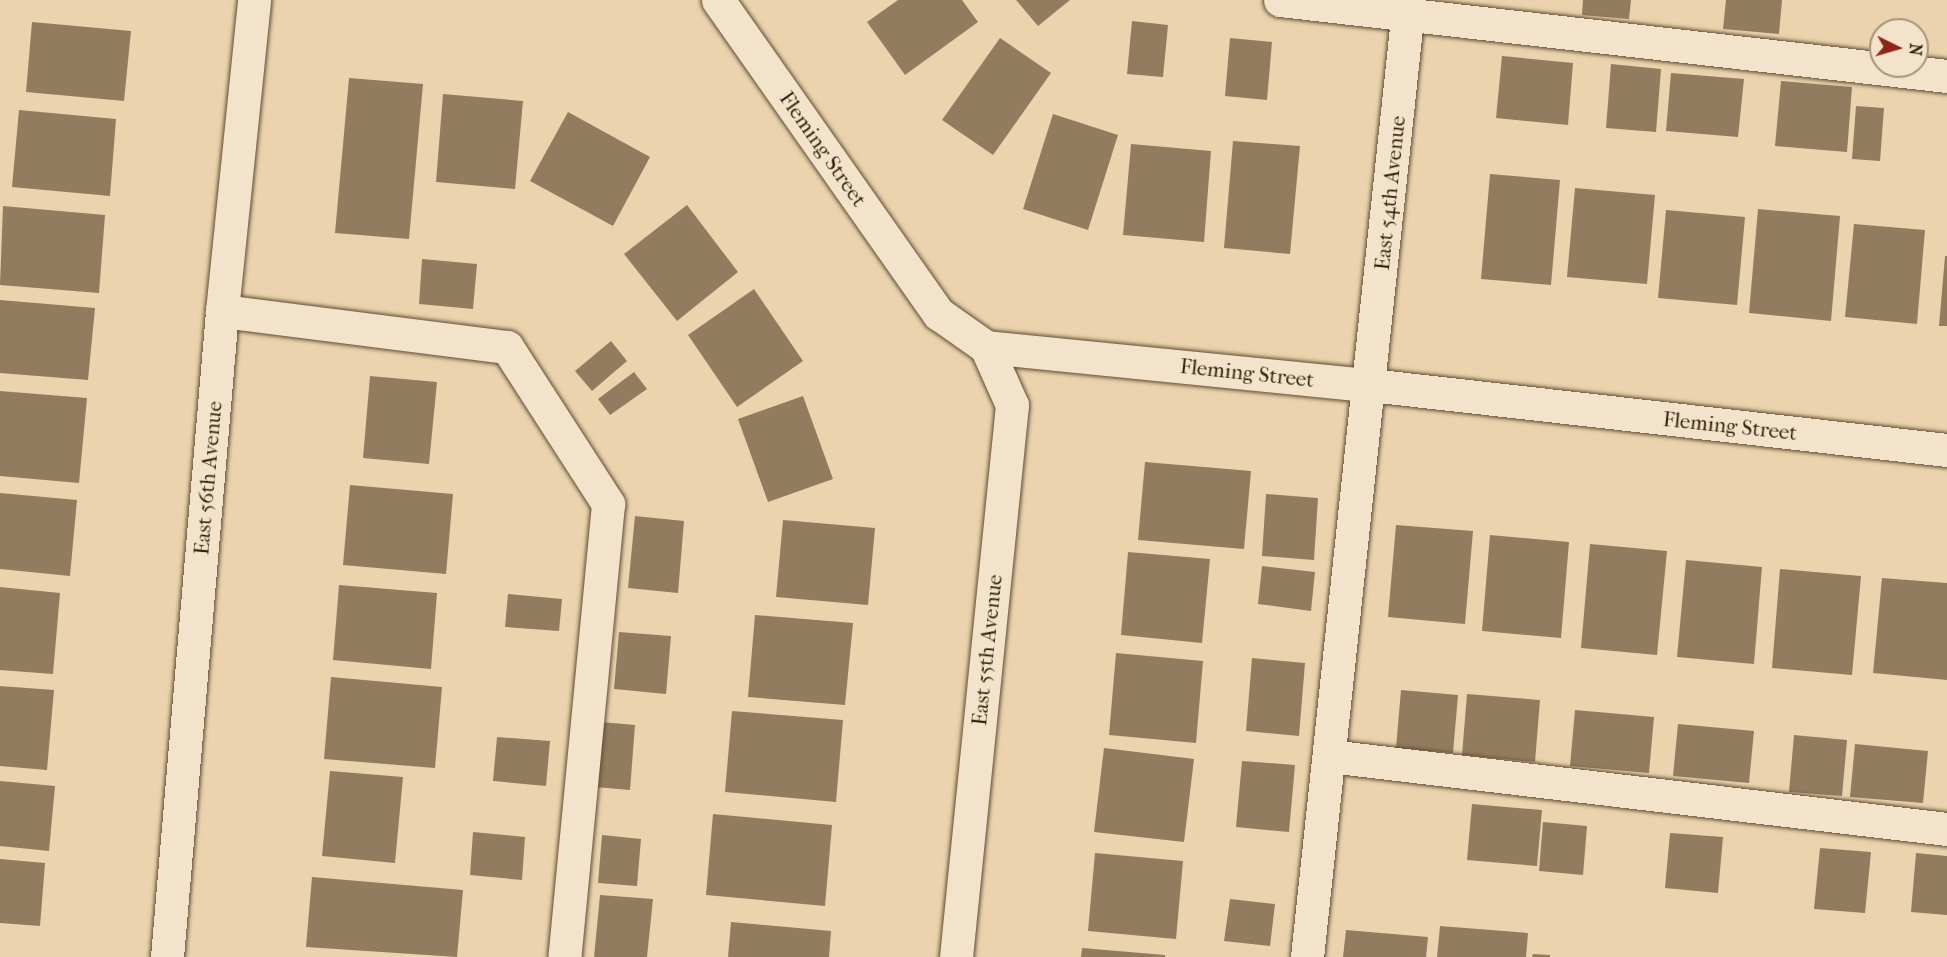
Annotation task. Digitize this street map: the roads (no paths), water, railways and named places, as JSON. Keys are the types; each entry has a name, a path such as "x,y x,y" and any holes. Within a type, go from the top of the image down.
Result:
{"street":[{"name":"East 56th Avenue","path":"167,957 222,311 254,0"},
{"name":"Fleming Street","path":"718,0 939,314 986,347 1370,385 1947,450"},
{"path":"1280,0 1408,6 1947,76"},
{"name":"East 54th Avenue","path":"1308,957 1370,385 1408,6"},
{"path":"222,311 507,347 608,504 564,957"},
{"name":"East 55th Avenue","path":"956,957 1012,405 986,347"},
{"path":"1329,756 1947,829"}]}
